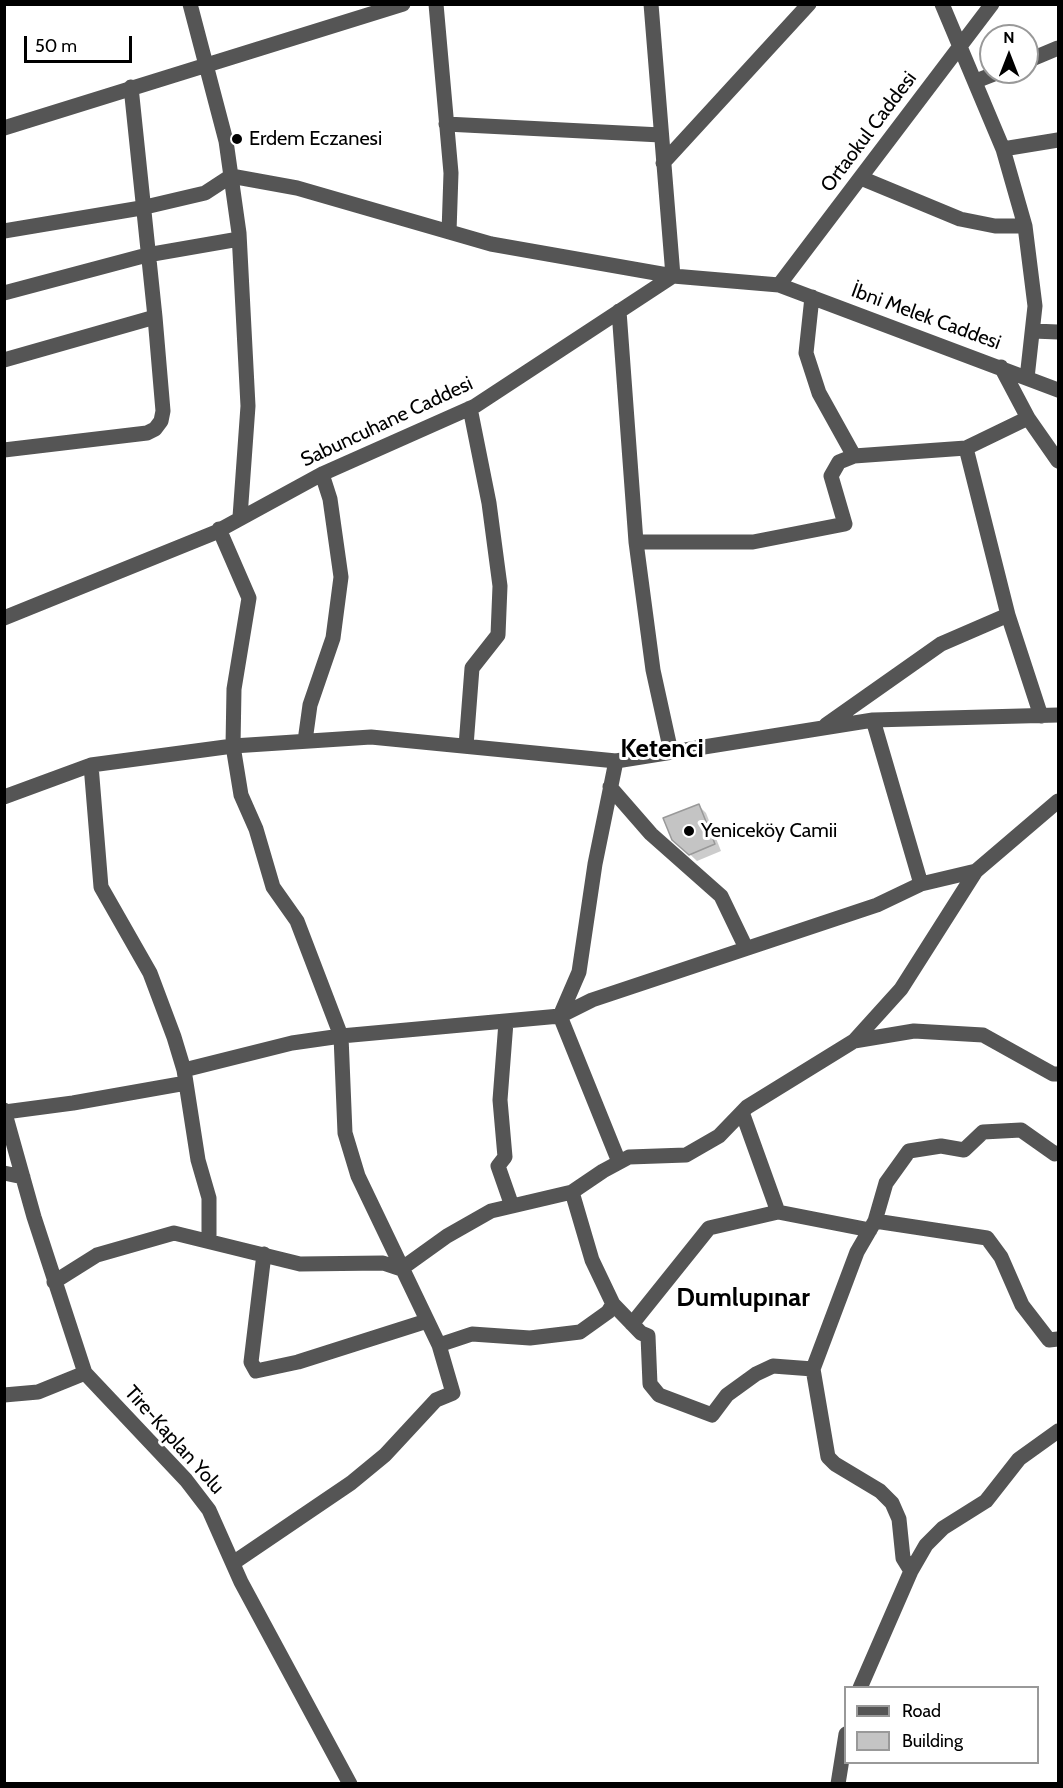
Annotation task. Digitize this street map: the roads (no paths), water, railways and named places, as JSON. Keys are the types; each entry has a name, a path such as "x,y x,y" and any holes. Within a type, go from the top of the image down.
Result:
{"street":[{"path":"190,4 226,141 239,239 248,406 240,517"},
{"path":"4,128 403,4"},
{"path":"436,4 451,173 449,231"},
{"path":"651,4 673,276"},
{"path":"663,163 809,4"},
{"path":"942,4 1003,149 1025,226 1035,306 1027,378"},
{"name":"Ortaokul Caddesi","path":"778,285 992,4"},
{"path":"1039,56 1059,48"},
{"path":"4,450 136,434 155,429 161,421 163,411 155,317 141,208 131,87"},
{"path":"446,124 661,135"},
{"path":"1003,149 1059,140"},
{"path":"4,231 141,208 205,193 231,176 297,188 491,244 673,276 778,285"},
{"path":"861,177 960,219 995,226 1025,226"},
{"path":"4,293 147,255 239,239"},
{"name":"Sabuncuhane Caddesi","path":"4,618 219,530 322,474 470,408 497,393 673,276"},
{"name":"İbni Melek Caddesi","path":"778,285 1059,390"},
{"path":"812,297 806,353 819,393 854,456"},
{"path":"619,311 636,542 653,670 670,752"},
{"path":"4,360 155,317"},
{"path":"1033,331 1059,332"},
{"path":"1001,368 1028,418 1059,461"},
{"path":"466,746 472,668 498,635 500,586 489,503 470,408"},
{"path":"636,542 753,542 845,524 831,476 839,462 854,456 966,448 1028,418"},
{"path":"966,448 1008,615 1041,716"},
{"path":"305,741 310,705 333,638 341,577 330,499 322,474"},
{"path":"219,530 249,598 234,689 233,746 240,795 256,829 273,887 297,921 341,1036 345,1132 358,1176 439,1345 453,1393 436,1400 385,1455 351,1483 233,1563"},
{"path":"824,727 941,644 1008,615"},
{"path":"4,797 91,765 233,746 371,737 616,761 873,720 1059,715"},
{"path":"873,720 921,884"},
{"path":"616,761 595,864 579,972 560,1016 619,1162"},
{"path":"91,765 101,887 150,974 174,1037 185,1076 198,1160 209,1198 209,1240"},
{"path":"610,787 651,834 721,896 746,948"},
{"path":"401,1269 456,1231 491,1211 572,1192 629,1157 686,1155 718,1136 742,1112 854,1041 901,989 976,871 1059,801"},
{"path":"5,1111 73,1103 185,1076 292,1043 341,1036 560,1016 592,1000 877,905 921,884 976,871"},
{"path":"506,1022 500,1100 505,1157 498,1166 512,1206"},
{"path":"854,1041 914,1031 983,1035 1053,1074 1059,1074"},
{"name":"Tire-Kaplan Yolu","path":"5,1111 22,1177 54,1282 86,1373 197,1493 219,1527 233,1563 350,1784"},
{"path":"742,1112 778,1212"},
{"path":"911,1570 903,1558 899,1519 891,1503 880,1491 835,1464 828,1457 813,1384 813,1369 856,1252 872,1225 886,1184 909,1151 941,1146 964,1150 983,1132 1021,1130 1055,1154 1059,1153"},
{"path":"4,1173 22,1177"},
{"path":"572,1192 592,1260 613,1304 641,1333 648,1336 648,1377 654,1391 712,1415 734,1389 764,1370 773,1366 813,1369"},
{"path":"632,1324 709,1228 778,1212 987,1238 1001,1257 1022,1305 1049,1340 1059,1339"},
{"path":"54,1282 97,1255 174,1233 300,1264 383,1263 401,1269"},
{"path":"264,1254 250,1362 256,1371 298,1362 427,1321"},
{"path":"439,1345 472,1334 530,1338 579,1332 608,1312 613,1304"},
{"path":"4,1395 38,1392 86,1373"},
{"path":"861,1686 911,1570 934,1536 986,1501 1019,1459 1059,1431"},
{"path":"837,1784 844,1745"}],"place":[{"name":"Erdem Eczanesi","path":"237,139"},
{"name":"Yeniceköy Camii","path":"689,831"}],"district":[{"name":"Ketenci","path":"662,749"},
{"name":"Dumlupınar","path":"743,1298"}]}
